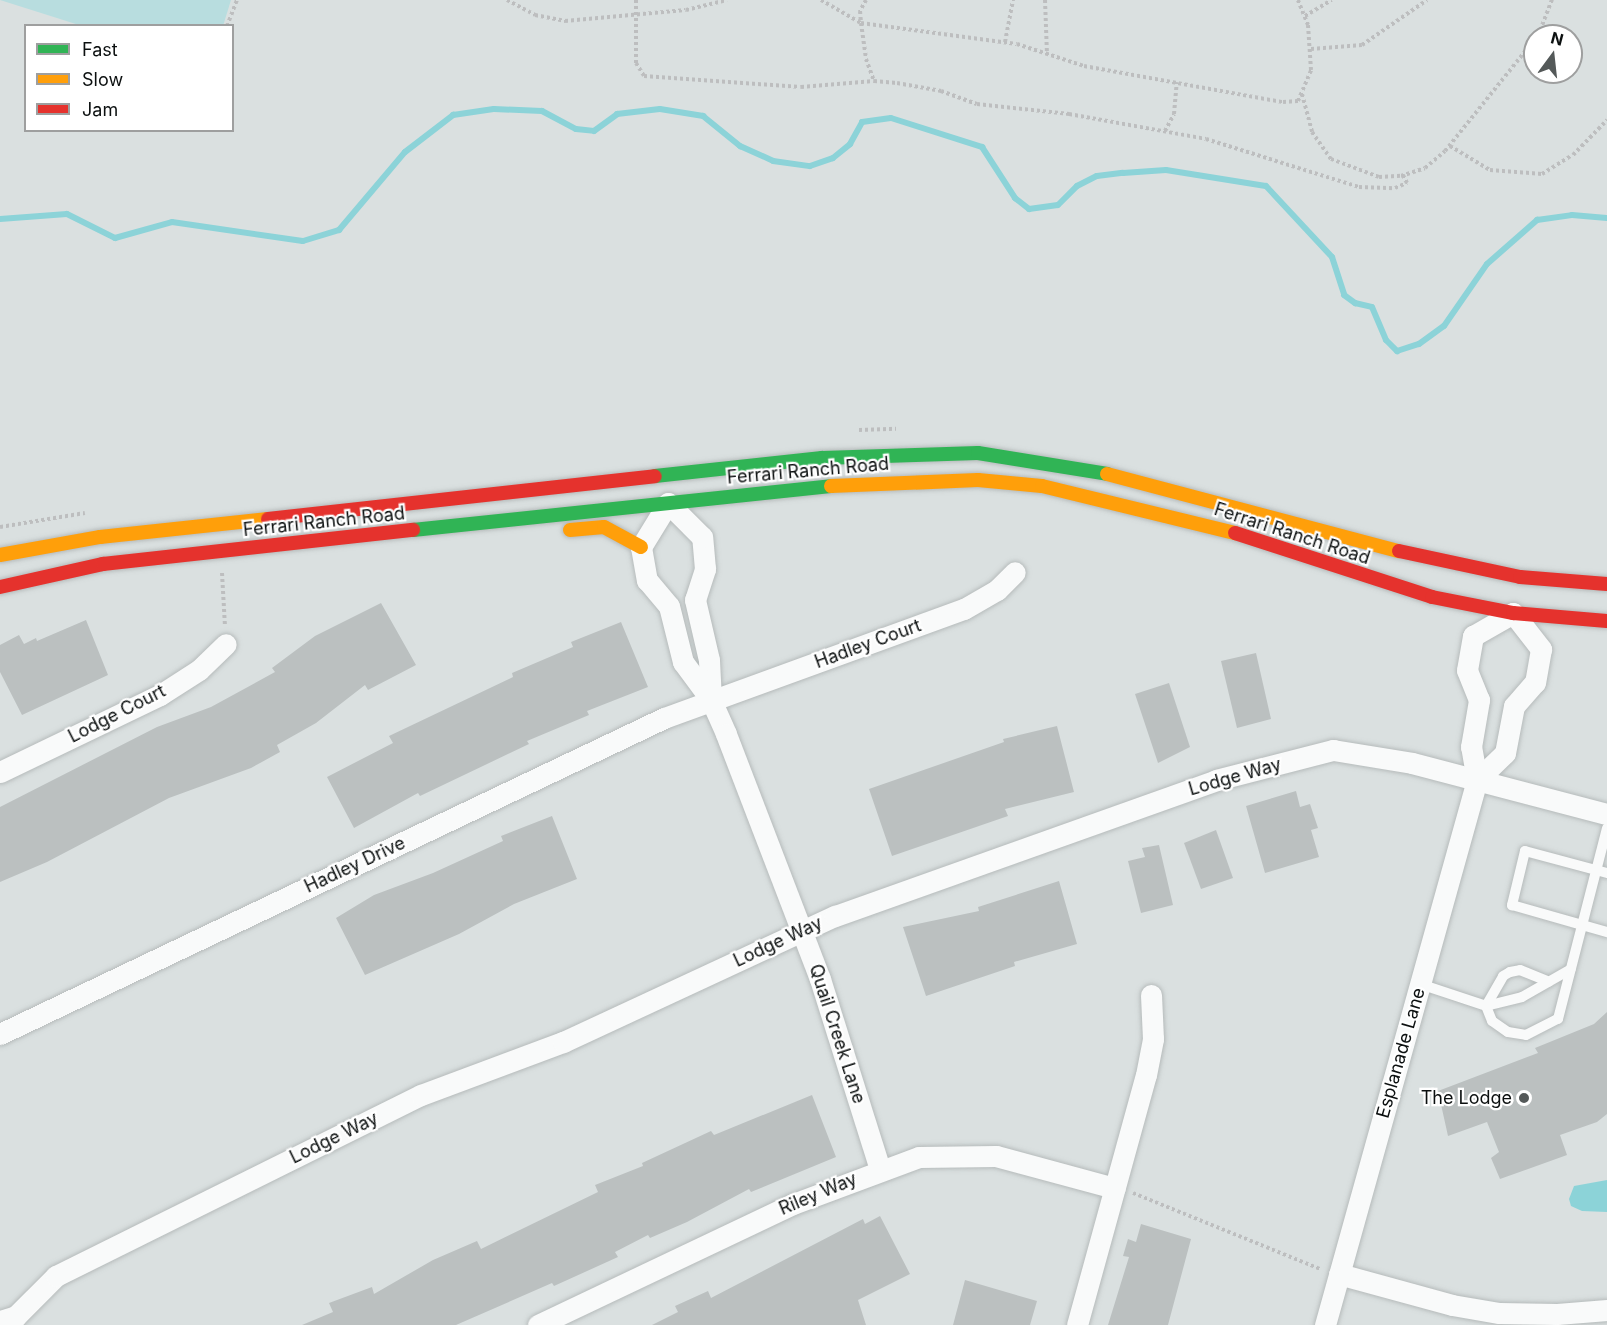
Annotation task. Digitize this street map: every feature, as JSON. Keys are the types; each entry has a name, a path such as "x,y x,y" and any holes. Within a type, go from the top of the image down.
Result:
{"main road":[{"name":"Ferrari Ranch Road","path":"0,555 100,537 866,454 990,454 1133,478 1441,563 1520,577 1607,584"},
{"path":"663,476 668,503"},
{"name":"Ferrari Ranch Road","path":"0,587 103,564 913,479 1042,486 1201,522 1377,581 1514,612 1607,621"},
{"path":"551,532 604,527 641,547"},
{"path":"360,536 482,538"},
{"path":"1514,612 1520,577"}],"street":[{"path":"668,503 702,537 705,569 695,600 709,660 711,700 683,662 669,606 647,580 641,547 668,503"},
{"name":"Hadley Court","path":"711,700 964,609 997,590 1015,572"},
{"path":"669,606 695,600"},
{"path":"1477,780 1505,753 1514,706 1535,682 1541,649 1514,612 1473,636 1467,669 1479,700 1514,706"},
{"name":"Lodge Court","path":"0,772 160,695 199,670 226,644"},
{"name":"Quail Creek Lane","path":"711,700 802,931 880,1169"},
{"name":"Hadley Drive","path":"0,1034 664,718 711,700"},
{"name":"Esplanade Lane","path":"1324,1325 1477,780 1471,747 1479,700"},
{"name":"Lodge Way","path":"0,1322 16,1316 56,1276 421,1095 563,1042 802,931 1216,780 1333,750 1412,764 1607,814"},
{"path":"1077,1325 1154,1039 1151,995"},
{"name":"Riley Way","path":"538,1325 793,1204 880,1169 920,1157 969,1153 996,1155 1115,1188"},
{"path":"1340,1274 1452,1305 1499,1313 1557,1314 1607,1310"}],"lane":[{"path":"1486,1006 1492,1021 1508,1032 1526,1035 1545,1029 1562,1011 1582,925 1602,872 1607,828"},
{"path":"1602,872 1525,851 1512,905 1607,932"},
{"path":"1420,984 1486,1006 1522,997 1571,969"},
{"path":"1486,1006 1503,976 1510,972 1520,970 1549,982"}],"path":[{"path":"228,24 237,0"},
{"path":"507,0 535,15 566,21 608,20 634,14 686,10 727,0"},
{"path":"636,0 634,14 636,63 644,76 801,87 874,81 941,92 977,104 1069,114 1206,139 1290,168 1359,187 1395,188 1407,183 1403,175"},
{"path":"821,0 861,23 1005,42 1084,66 1283,102 1298,101 1311,70 1311,49 1298,0"},
{"path":"866,0 860,11 861,23 866,59 874,81"},
{"path":"1005,42 1013,0"},
{"path":"1045,0 1047,55"},
{"path":"1304,16 1332,0"},
{"path":"1311,49 1362,45 1427,0"},
{"path":"1542,24 1552,0"},
{"path":"1302,94 1312,132 1331,159 1347,168 1379,177 1403,175 1425,168 1450,146 1523,54"},
{"path":"1165,131 1174,114 1177,82"},
{"path":"1450,146 1490,170 1542,174 1573,155 1607,120"},
{"path":"221,552 226,644"},
{"path":"1115,1188 1148,1198 1305,1264 1340,1274"}],"shaded area":[{"path":"0,0 231,0 224,24 76,24"}],"water":[{"path":"1607,1180 1607,1212 1582,1211 1571,1206 1569,1199 1574,1186"}],"building":[{"path":"381,603 416,665 368,690 365,685 316,723 277,745 280,752 251,768 169,798 47,862 0,882 0,807 157,727 211,707 275,672 272,668 315,636"},
{"path":"86,620 108,675 22,715 0,672 0,645 19,635 24,644 36,638 37,641"},
{"path":"621,622 648,687 587,711 589,715 527,741 529,744 420,796 418,793 354,828 327,777 393,743 389,736 513,677 512,673 573,647 571,642"},
{"path":"1256,653 1271,719 1237,728 1221,661"},
{"path":"1169,683 1190,747 1158,763 1135,694"},
{"path":"1057,726 1074,792 1005,809 1008,816 892,856 869,789 1004,742 1003,739"},
{"path":"1296,791 1300,807 1310,804 1318,828 1311,830 1319,857 1265,873 1246,806"},
{"path":"552,816 577,879 514,904 459,934 365,975 336,918 374,895 433,873 503,841 501,836"},
{"path":"1216,830 1233,878 1201,889 1184,843"},
{"path":"1159,845 1173,905 1141,913 1128,861 1145,857 1142,848"},
{"path":"1059,881 1077,944 1014,962 1015,966 926,996 903,927 979,911 978,907"},
{"name":"The Lodge","path":"1607,1012 1607,1114 1597,1122 1560,1135 1567,1155 1500,1179 1491,1158 1499,1152 1487,1122 1448,1136 1438,1091 1538,1053 1535,1048 1594,1024"},
{"path":"812,1095 836,1157 751,1192 749,1189 687,1222 650,1238 648,1235 615,1252 618,1257 554,1286 552,1283 456,1325 302,1325 333,1312 329,1303 372,1287 374,1294 433,1260 477,1241 481,1249 598,1192 595,1185 643,1166 642,1163 711,1131 714,1135"},
{"path":"880,1216 910,1274 858,1300 866,1325 652,1325 678,1312 675,1306 708,1291 711,1298 863,1219 865,1224"},
{"path":"1141,1224 1191,1239 1168,1325 1108,1325 1129,1257 1123,1256 1128,1239 1136,1242"},
{"path":"965,1280 1037,1301 1030,1325 953,1325"}],"waterway":[{"path":"0,219 67,214 115,238 172,222 303,241 339,230 405,152 453,115 494,109 542,111 576,129 594,131 617,114 660,109 703,116 740,146 773,161 810,166 833,158 850,144 862,122 891,118 982,147 1015,198 1029,209 1058,205 1077,186 1097,176 1123,173 1166,170 1266,186 1332,257 1344,295 1355,303 1372,307 1386,340 1397,351 1419,344 1444,326 1487,264 1537,220 1572,215 1607,218"}],"traffic: fast":[{"path":"655,476 822,458 978,453 1107,474"},
{"path":"413,530 831,486"}],"traffic: slow":[{"path":"1107,474 1399,551"},
{"path":"831,486 978,480 1042,486 1235,533"},
{"path":"0,555 100,537 268,519"},
{"path":"570,530 604,527 641,547"}],"traffic: jam":[{"path":"268,519 655,476"},
{"path":"0,587 103,564 413,530"},
{"path":"1235,533 1432,597 1513,613 1607,621"},
{"path":"1399,551 1520,577 1607,584"}],"place":[{"name":"The Lodge","path":"1524,1098"}]}
